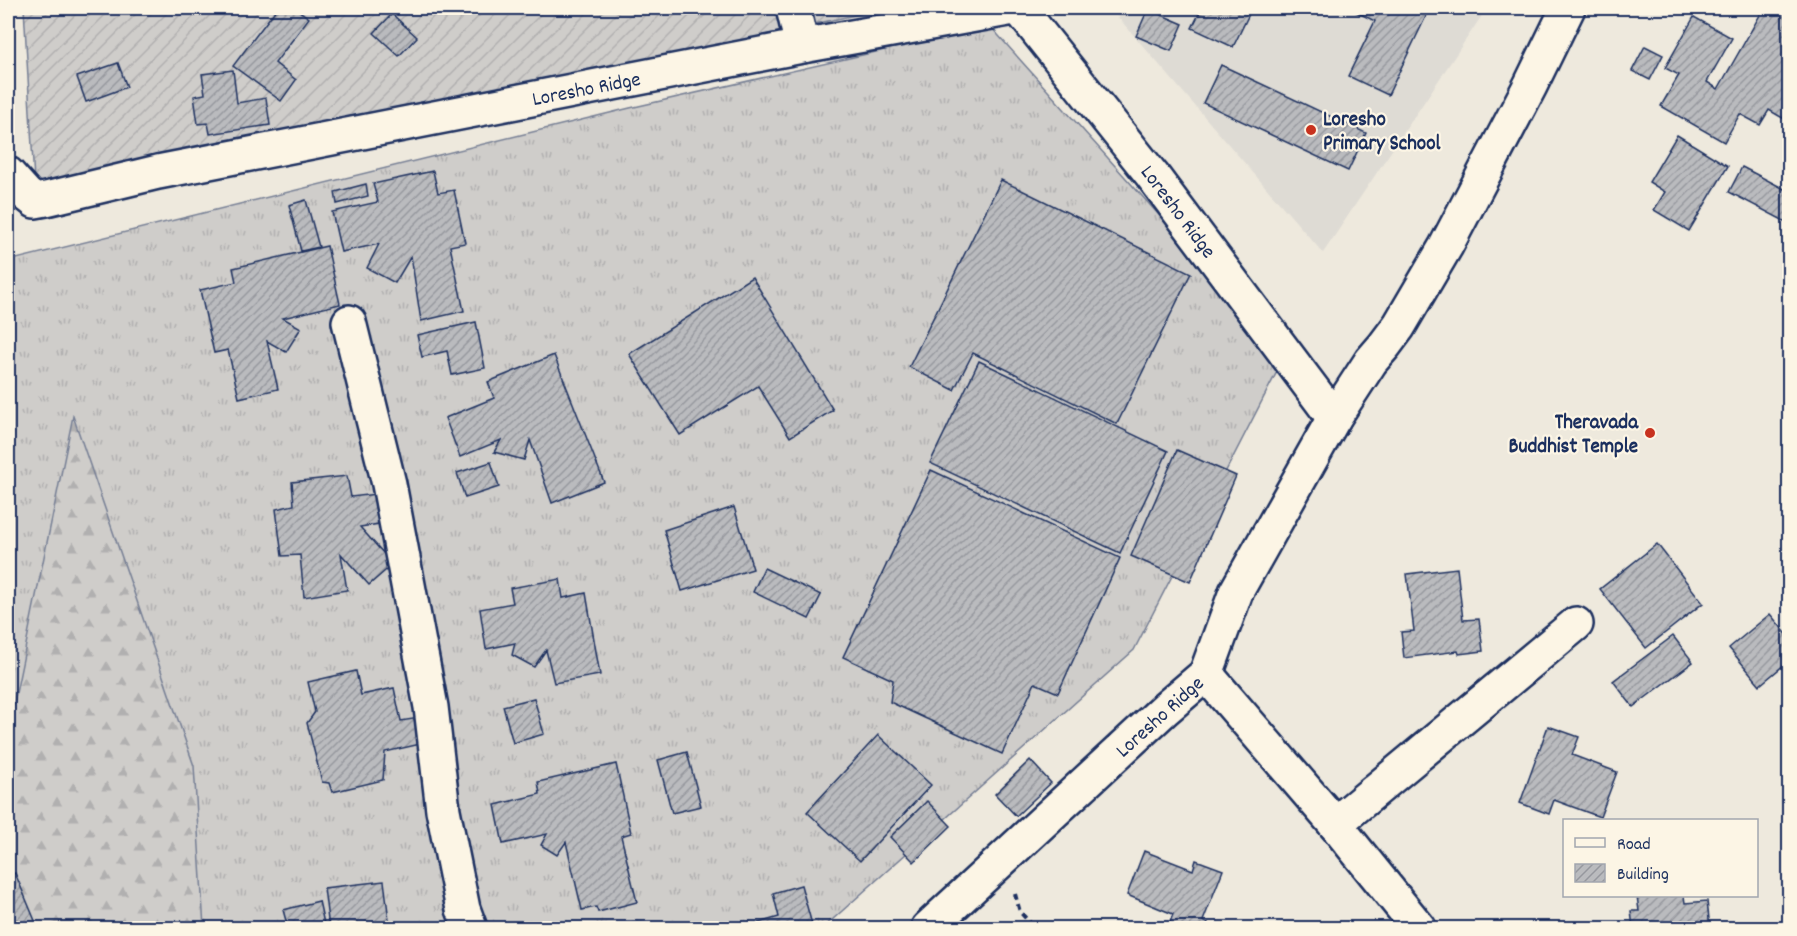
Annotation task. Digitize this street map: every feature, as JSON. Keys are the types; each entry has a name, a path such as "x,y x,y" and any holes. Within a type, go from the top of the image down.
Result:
{"street":[{"path":"793,8 802,46"},
{"name":"Loresho Ridge","path":"8,174 35,201 158,172 802,46 1014,8"},
{"name":"Loresho Ridge","path":"1019,8 1152,175 1335,418"},
{"name":"Loresho Ridge","path":"928,928 1206,674 1236,592 1335,418 1371,361 1399,326 1446,246 1568,8"},
{"path":"349,322 389,484 431,707 443,810 463,909 470,928"},
{"path":"1335,824 1576,624"},
{"path":"1206,674 1335,824 1419,928"}],"shaded area":[{"name":"Loresho Primary School","path":"1110,8 1487,8 1323,253"}],"green space":[{"path":"24,8 886,8 35,198"},
{"path":"990,26 1285,356 1134,650 823,928 8,928 8,261 630,108"},
{"path":"73,416 194,766 204,928 8,928 8,732"}],"building":[{"path":"277,8 295,8 309,18 275,63 296,80 281,101 233,66"},
{"path":"1202,8 1252,8 1233,47 1192,28"},
{"path":"1348,8 1430,8 1388,95 1348,76 1375,21"},
{"path":"1764,8 1790,8 1790,115 1786,120 1769,110 1760,125 1740,114 1724,142 1661,106 1679,75 1665,68 1694,17 1732,38 1707,82 1718,89"},
{"path":"1148,9 1183,24 1171,51 1136,36"},
{"path":"392,14 417,37 399,56 374,33"},
{"path":"1645,46 1663,55 1650,80 1632,71"},
{"path":"118,63 127,87 86,102 77,77"},
{"path":"1221,65 1366,133 1348,171 1203,103"},
{"path":"233,70 237,103 266,98 270,125 210,134 208,123 198,124 194,96 205,94 202,74"},
{"path":"1677,135 1728,166 1689,231 1654,210 1665,192 1649,182"},
{"path":"1742,167 1790,192 1790,224 1729,192"},
{"path":"433,171 438,193 454,190 465,243 450,246 464,311 421,321 411,256 395,283 367,268 379,244 341,252 332,212 378,202 373,184"},
{"path":"1001,180 1191,273 1117,424 973,353 954,390 909,367"},
{"path":"366,184 368,196 337,204 335,192"},
{"path":"306,200 319,247 301,251 289,205"},
{"path":"327,246 340,304 283,318 301,328 286,352 267,341 278,389 239,398 228,350 214,353 200,290 236,282 233,268"},
{"path":"752,277 833,410 790,437 758,386 680,435 629,354"},
{"path":"476,322 485,368 452,375 447,351 422,357 417,335"},
{"path":"554,355 604,482 552,503 530,440 524,460 494,452 501,440 460,457 445,418 494,398 488,382"},
{"path":"979,361 1168,451 1120,553 930,463"},
{"path":"1177,450 1236,476 1190,582 1131,556"},
{"path":"491,462 499,487 465,498 457,473"},
{"path":"931,470 1120,558 1058,693 1035,683 1002,754 890,702 893,680 843,657"},
{"path":"347,476 351,497 376,494 379,524 360,527 393,564 369,585 341,554 347,590 304,597 300,555 282,556 276,509 294,505 292,482"},
{"path":"734,507 753,569 682,591 664,530"},
{"path":"1657,544 1703,603 1646,648 1600,589"},
{"path":"764,568 821,595 809,619 753,592"},
{"path":"1457,568 1463,620 1479,619 1483,651 1459,654 1458,651 1404,658 1401,632 1414,631 1407,574"},
{"path":"560,579 563,598 586,593 600,675 554,683 546,650 534,667 512,655 515,643 486,649 480,609 513,603 510,588"},
{"path":"1770,614 1790,638 1790,660 1760,685 1729,648"},
{"path":"1673,636 1693,662 1633,707 1613,681"},
{"path":"356,671 361,695 394,688 401,721 419,718 425,743 385,752 383,780 332,792 329,783 322,782 307,723 315,712 308,682"},
{"path":"534,698 544,734 513,743 503,706"},
{"path":"1548,726 1579,737 1572,755 1617,772 1600,817 1554,800 1549,814 1520,803"},
{"path":"878,735 931,785 860,861 807,812"},
{"path":"687,752 701,806 672,813 658,760"},
{"path":"1030,760 1051,783 1016,816 995,794"},
{"path":"616,764 631,833 621,836 637,902 598,912 596,907 582,910 566,842 557,855 541,845 547,834 503,844 495,805 540,794 538,782"},
{"path":"927,801 951,826 914,862 890,837"},
{"path":"1144,851 1193,870 1196,860 1223,870 1203,921 1208,923 1206,928 1168,928 1173,914 1127,895"},
{"path":"15,873 36,923 23,928 8,928 8,876"},
{"path":"384,881 390,928 329,928 324,888"},
{"path":"801,885 813,928 757,928 755,924 779,917 773,893"},
{"path":"1637,897 1684,897 1685,903 1707,901 1710,928 1633,928 1631,911 1639,911"},
{"path":"319,901 325,928 288,928 283,910"}],"place":[{"name":"Loresho Primary School","path":"1311,130"},
{"name":"Theravada Buddhist Temple","path":"1650,433"}]}
